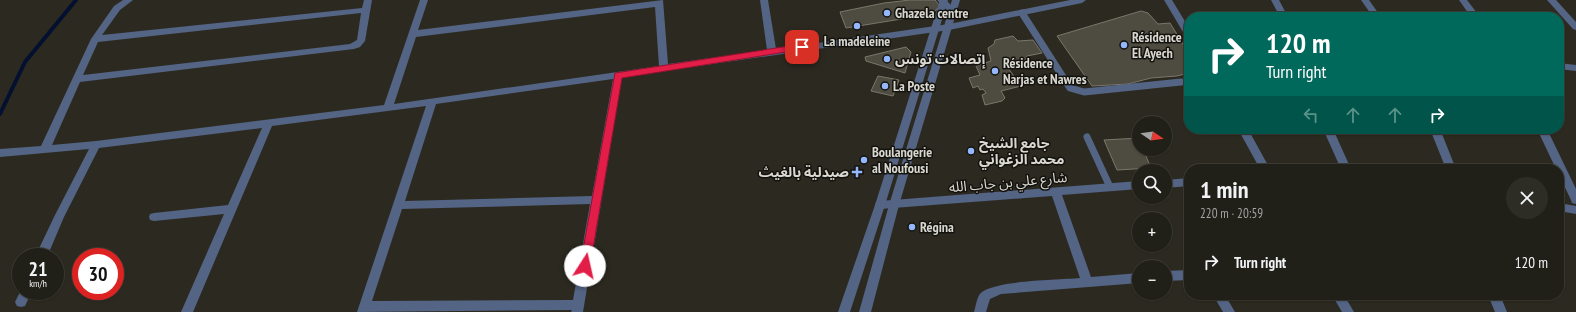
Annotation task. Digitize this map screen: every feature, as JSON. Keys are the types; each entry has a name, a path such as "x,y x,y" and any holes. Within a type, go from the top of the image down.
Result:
{"street":[{"path":"45,149 95,39 117,8 129,0"},
{"path":"76,79 351,47 361,41 368,0"},
{"path":"388,108 424,0"},
{"path":"764,0 772,52"},
{"path":"865,312 894,205 956,0"},
{"path":"0,152 96,145 432,102 949,27 1022,14 1082,0"},
{"path":"1168,0 1184,27"},
{"path":"1275,0 1281,12"},
{"path":"1365,0 1373,12"},
{"path":"1463,0 1472,12"},
{"path":"1551,0 1562,12"},
{"path":"943,1 953,11"},
{"path":"844,312 880,205 936,28 943,1"},
{"path":"412,34 659,2 664,69"},
{"path":"95,39 366,10"},
{"path":"1564,14 1576,27"},
{"path":"1564,67 1576,68"},
{"path":"432,102 364,309 577,309 618,75"},
{"path":"187,312 268,124"},
{"path":"1246,134 1262,164"},
{"path":"1330,134 1344,164"},
{"path":"1437,134 1449,164"},
{"path":"1544,134 1559,164"},
{"path":"45,248 59,217 96,145"},
{"path":"1564,175 1576,200"},
{"path":"1172,183 1184,182"},
{"name":"شارع علي بن جاب الله","path":"880,205 1132,185"},
{"path":"1056,192 1087,281"},
{"path":"399,205 596,200"},
{"path":"1564,208 1576,210"},
{"path":"154,217 231,209"},
{"path":"1172,276 1184,275"},
{"path":"980,312 985,296 1000,290 1087,281 1132,278"},
{"path":"1222,300 1229,312"},
{"path":"1341,300 1348,312"},
{"path":"1496,300 1501,312"}],"lane":[{"path":"1022,14 1070,88 1084,92 1181,82"},
{"path":"1087,137 1110,187"}],"building":[{"name":"Ghazela centre","path":"910,0 935,0 940,6 932,14 846,28 840,12 884,3"},
{"name":"Résidence El Ayech","path":"1141,11 1148,13 1158,24 1170,23 1184,46 1184,74 1151,78 1128,84 1092,86 1057,36"},
{"name":"Résidence Narjas et Nawres","path":"1013,36 1018,41 1033,40 1042,53 1027,56 1025,63 1008,68 1021,86 1001,91 1005,98 1002,101 985,105 982,95 986,93 983,89 980,90 978,86 973,88 969,78 980,75 976,66 991,61 988,48 994,44 995,40"},
{"name":"إتصالات تونس","path":"906,47 911,52 905,73 866,61 865,57"},
{"name":"La Poste","path":"878,76 899,80 893,96 871,91"},
{"path":"1132,138 1132,156 1146,156 1149,164 1132,164 1132,169 1117,170 1104,140"}],"waterway":[{"path":"0,114 25,62 76,0"}],"place":[{"name":"Ghazela centre","path":"887,13"},
{"name":"La madeleine","path":"857,26"},
{"name":"Résidence El Ayech","path":"1124,45"},
{"name":"إتصالات تونس","path":"887,59"},
{"name":"Résidence Narjas et Nawres","path":"995,71"},
{"name":"La Poste","path":"885,86"},
{"name":"جامع الشيخ محمد الزغواني","path":"971,151"},
{"name":"Boulangerie al Noufousi","path":"864,160"},
{"name":"صيدلية بالغيث","path":"857,172"},
{"name":"Régina","path":"912,227"}],"route":[{"path":"585,266 618,75 802,47"}]}
